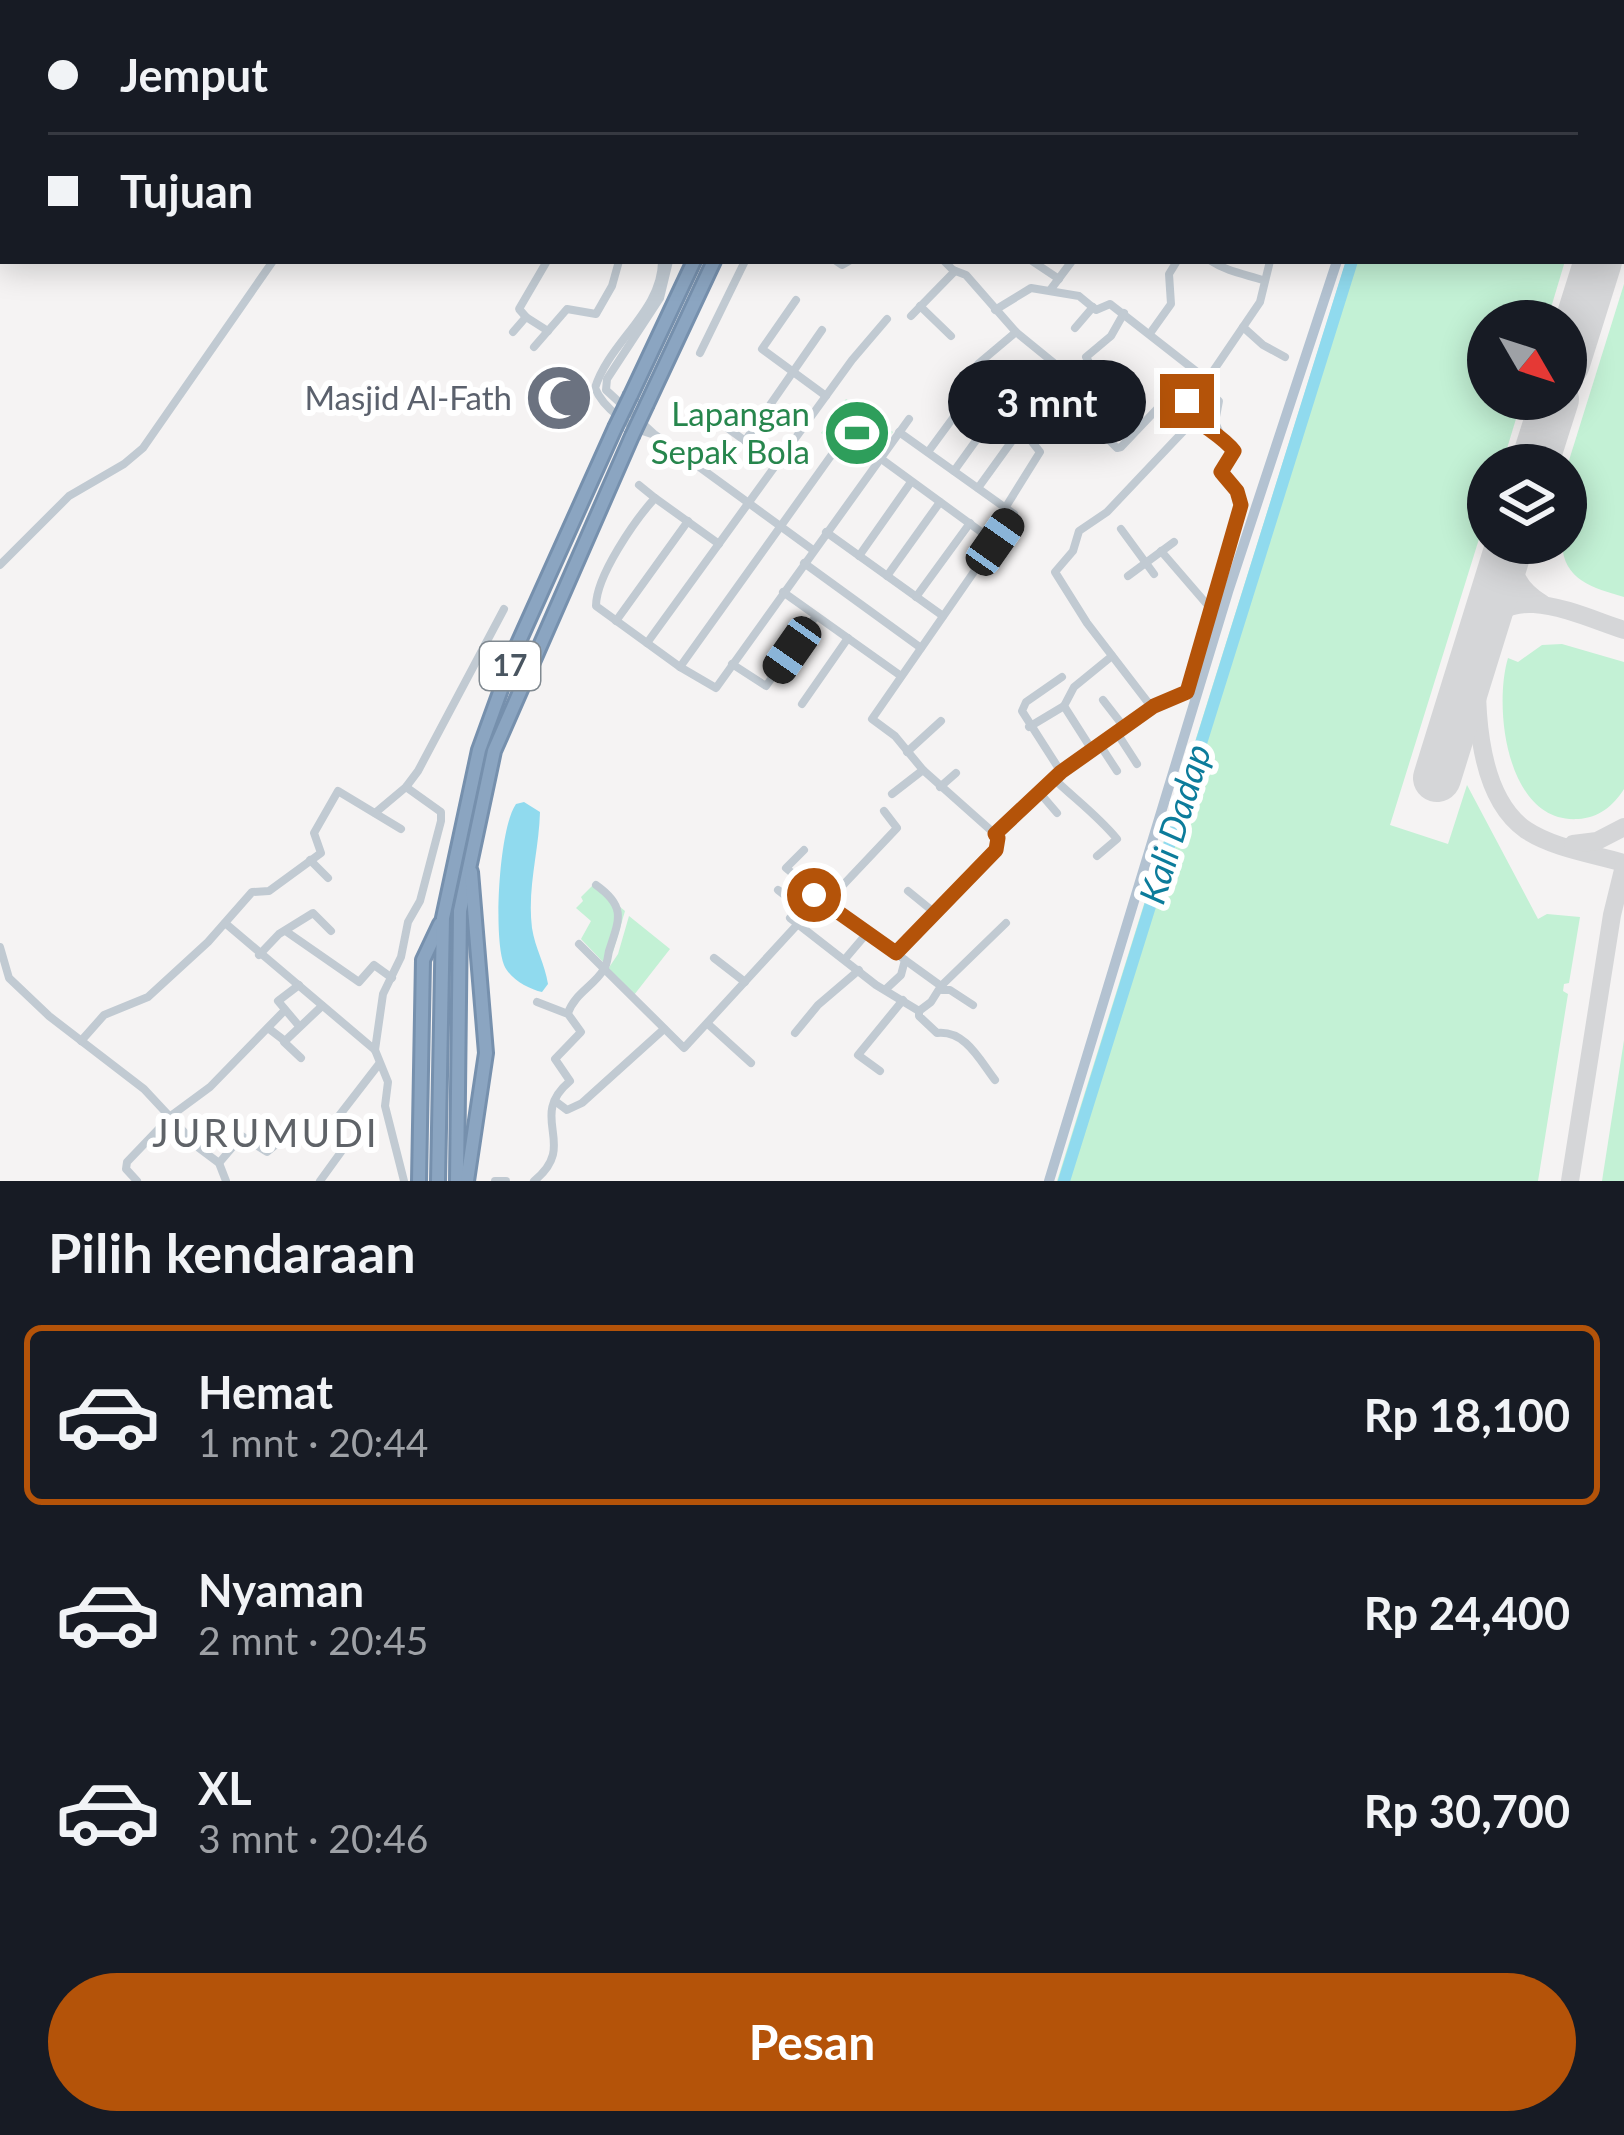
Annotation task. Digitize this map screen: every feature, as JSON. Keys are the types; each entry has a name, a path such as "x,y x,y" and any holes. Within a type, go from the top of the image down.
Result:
{"highway":[{"name":"17","path":"438,1181 443,918 479,750 516,648 693,264"},
{"name":"17","path":"457,1181 460,911 494,751 713,264"},
{"path":"467,1181 486,1053 470,863"},
{"path":"419,1181 424,960 443,918"}],"main road":[{"path":"1049,1181 1228,592 1336,264"}],"street":[{"path":"0,565 69,496 142,448 271,264"},
{"path":"545,264 519,309 548,331"},
{"path":"535,347 567,309 596,314 618,264"},
{"path":"664,264 653,296 595,388 603,403 643,432 654,434 813,550"},
{"path":"700,353 744,264"},
{"path":"947,264 966,274 1016,332 1081,385"},
{"path":"1036,264 1059,279"},
{"path":"995,310 1030,288 1051,289 1070,264"},
{"path":"1151,332 1172,304 1169,274 1175,264"},
{"path":"1216,264 1263,280"},
{"path":"1220,433 1187,412 1260,302 1269,264"},
{"path":"911,316 955,271"},
{"path":"995,834 1057,775 1154,706 1187,692 1241,505 1237,491 1221,472 1234,451 1216,422 1219,401 1204,383 1151,332 1110,304 1096,310 1079,296 1063,296 1051,289"},
{"path":"796,300 762,349 826,396"},
{"path":"920,306 951,336"},
{"path":"1075,328 1093,307"},
{"path":"978,488 1027,425 1081,385 1091,366 1087,357 1111,336 1124,314"},
{"path":"512,332 526,317"},
{"path":"647,643 826,396 887,320"},
{"path":"1243,327 1286,357"},
{"path":"745,441 822,330"},
{"path":"978,364 1016,332"},
{"path":"928,452 977,384 987,385 1027,425 1040,456 1007,505"},
{"path":"1100,431 1121,447 1158,408 1168,412 1193,399"},
{"path":"954,471 1003,403"},
{"path":"1055,408 1067,423"},
{"path":"655,498 616,553 595,597 596,606 714,689 909,418"},
{"path":"1154,706 1112,656 1054,572 1073,550 1075,536 1107,512 1195,419"},
{"path":"726,427 777,464"},
{"path":"896,953 996,850 998,838 872,719 1014,514 899,432"},
{"path":"680,667 832,454"},
{"path":"880,458 995,542"},
{"path":"859,556 911,482"},
{"path":"639,485 718,544"},
{"path":"887,576 940,502"},
{"path":"616,621 688,520"},
{"path":"916,597 970,524"},
{"path":"1121,529 1154,574"},
{"path":"826,532 943,616"},
{"path":"1128,576 1174,542"},
{"path":"1161,551 1212,610"},
{"path":"804,563 921,648"},
{"path":"783,592 901,676"},
{"path":"375,812 406,787 504,609"},
{"path":"732,664 766,686 816,616"},
{"path":"802,704 848,638"},
{"path":"1029,727 1064,706 1074,687 1112,656"},
{"path":"1062,677 1023,706 1022,716 1057,775 1117,839 1097,856"},
{"path":"1103,700 1137,764"},
{"path":"1064,706 1117,771"},
{"path":"907,752 941,721"},
{"path":"892,794 923,770"},
{"path":"940,787 956,773"},
{"path":"404,1181 385,1106 388,1082 375,1050 382,1000 408,922 420,901 441,821 441,812 434,805 406,787"},
{"path":"81,1041 104,1015 148,997 252,892 269,891 322,853 314,832 338,790 401,829"},
{"path":"1039,792 1057,813"},
{"path":"827,902 898,828 884,811"},
{"path":"804,850 786,868 942,988 973,1005"},
{"path":"310,860 328,878"},
{"path":"568,1014 578,994 605,968 620,921 615,904 596,884"},
{"path":"778,890 800,907"},
{"path":"908,891 934,913"},
{"path":"816,893 790,918 796,926 919,1011 937,1033 951,1032 966,1042 995,1080"},
{"path":"259,955 279,934 313,913 331,932"},
{"path":"226,923 375,1050"},
{"path":"919,1011 1006,923"},
{"path":"579,944 684,1048 796,926"},
{"path":"287,932 358,982 374,965 392,978"},
{"path":"845,958 868,932"},
{"path":"0,946 9,978 144,1088 220,1163 226,1181"},
{"path":"714,958 745,982"},
{"path":"886,989 901,975 905,960"},
{"path":"795,1033 818,1005 859,970"},
{"path":"299,985 280,998 284,1011 299,1026"},
{"path":"880,1071 858,1055 903,1000"},
{"path":"534,1181 552,1166 554,1140 549,1119 556,1092 570,1081 555,1060 581,1032 568,1014 537,1002"},
{"path":"283,1041 322,1006"},
{"path":"137,1181 127,1162 284,1011"},
{"path":"707,1024 752,1063"},
{"path":"268,1028 302,1058"},
{"path":"555,1101 567,1110 582,1102 664,1029"},
{"path":"320,1181 341,1152 328,1130 379,1064"},
{"path":"220,1163 242,1136 267,1152 304,1121"},
{"path":"495,1181 506,1181"}],"green space":[{"path":"1345,264 1564,264 1553,300 1467,300 1467,420 1516,420 1508,444 1467,444 1467,564 1471,564 1390,825 1448,844 1467,785 1538,919 1547,914 1580,917 1569,983 1564,984 1568,994 1538,1181 1057,1181"},
{"path":"1624,284 1624,597 1591,586 1567,564 1587,564 1587,444 1574,444 1582,420 1587,420 1587,403"},
{"name":"Lapangan Sepak Bola","path":"846,399 893,432 868,465 821,433"},
{"path":"1562,644 1624,662 1624,789 1605,810 1578,819 1554,816 1535,803 1521,783 1505,732 1508,658 1518,662 1542,645"},
{"path":"593,885 625,911 605,964 581,939 591,921 576,908"},
{"path":"629,916 670,949 634,995 608,969 618,954"},
{"path":"1624,1040 1624,1181 1602,1181"}],"water":[{"path":"524,802 540,812 531,913 548,984 542,992 511,975 501,951 498,908 505,835 516,804"}],"waterway":[{"name":"Kali Dadap","path":"1064,1181 1351,264"}],"taxiway":[{"path":"1513,564 1517,579 1543,604"},
{"path":"1482,633 1494,616 1527,604 1567,610 1624,630"},
{"path":"1481,636 1477,685 1481,740 1496,792 1509,814 1548,841 1624,863"},
{"path":"1573,844 1597,841 1624,827"},
{"path":"1570,1181 1624,866"}],"runway":[{"path":"1586,300 1597,264"},
{"path":"1541,444 1548,420"},
{"path":"1437,778 1503,564"}],"place":[{"name":"Masjid Al-Fath","path":"559,398"},
{"name":"Lapangan Sepak Bola","path":"857,433"}],"district":[{"name":"JURUMUDI","path":"266,1133"}],"route":[{"path":"814,895 896,953 996,850 995,834 1053,778 1154,706 1187,692 1241,505 1237,491 1221,472 1234,451 1220,433 1187,412 1193,399 1187,401"}]}
